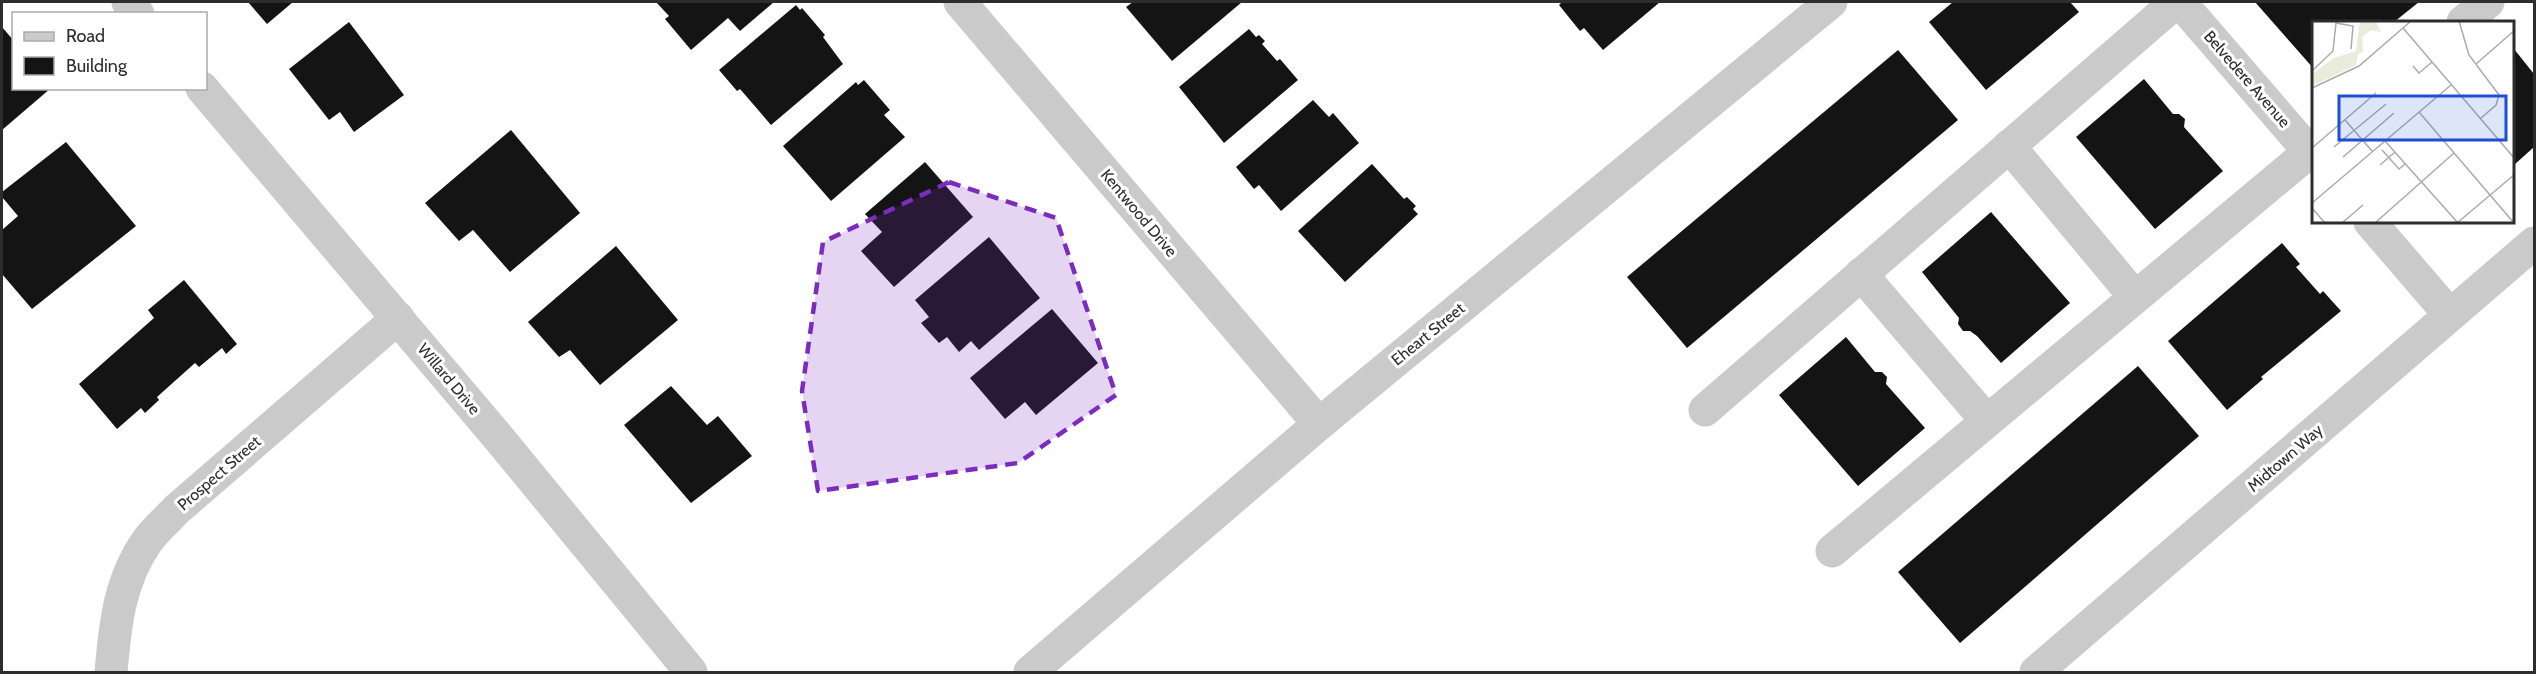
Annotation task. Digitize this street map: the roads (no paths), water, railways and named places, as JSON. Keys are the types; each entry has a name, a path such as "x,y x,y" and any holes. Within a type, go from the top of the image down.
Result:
{"street":[{"name":"Kentwood Drive","path":"960,2 1319,424"},
{"name":"Eheart Street","path":"1030,672 1319,424 1831,2"},
{"path":"1705,410 2178,2"},
{"name":"Belvedere Avenue","path":"2178,2 2312,152"},
{"name":"Willard Drive","path":"204,90 398,318 691,672"},
{"path":"2009,146 2136,297"},
{"path":"1832,550 2312,152"},
{"path":"2372,224 2450,315"},
{"name":"Midtown Way","path":"2036,672 2535,243"},
{"path":"1861,274 1987,421"},
{"name":"Prospect Street","path":"111,672 116,614 128,576 147,541 176,510 398,318"}]}
